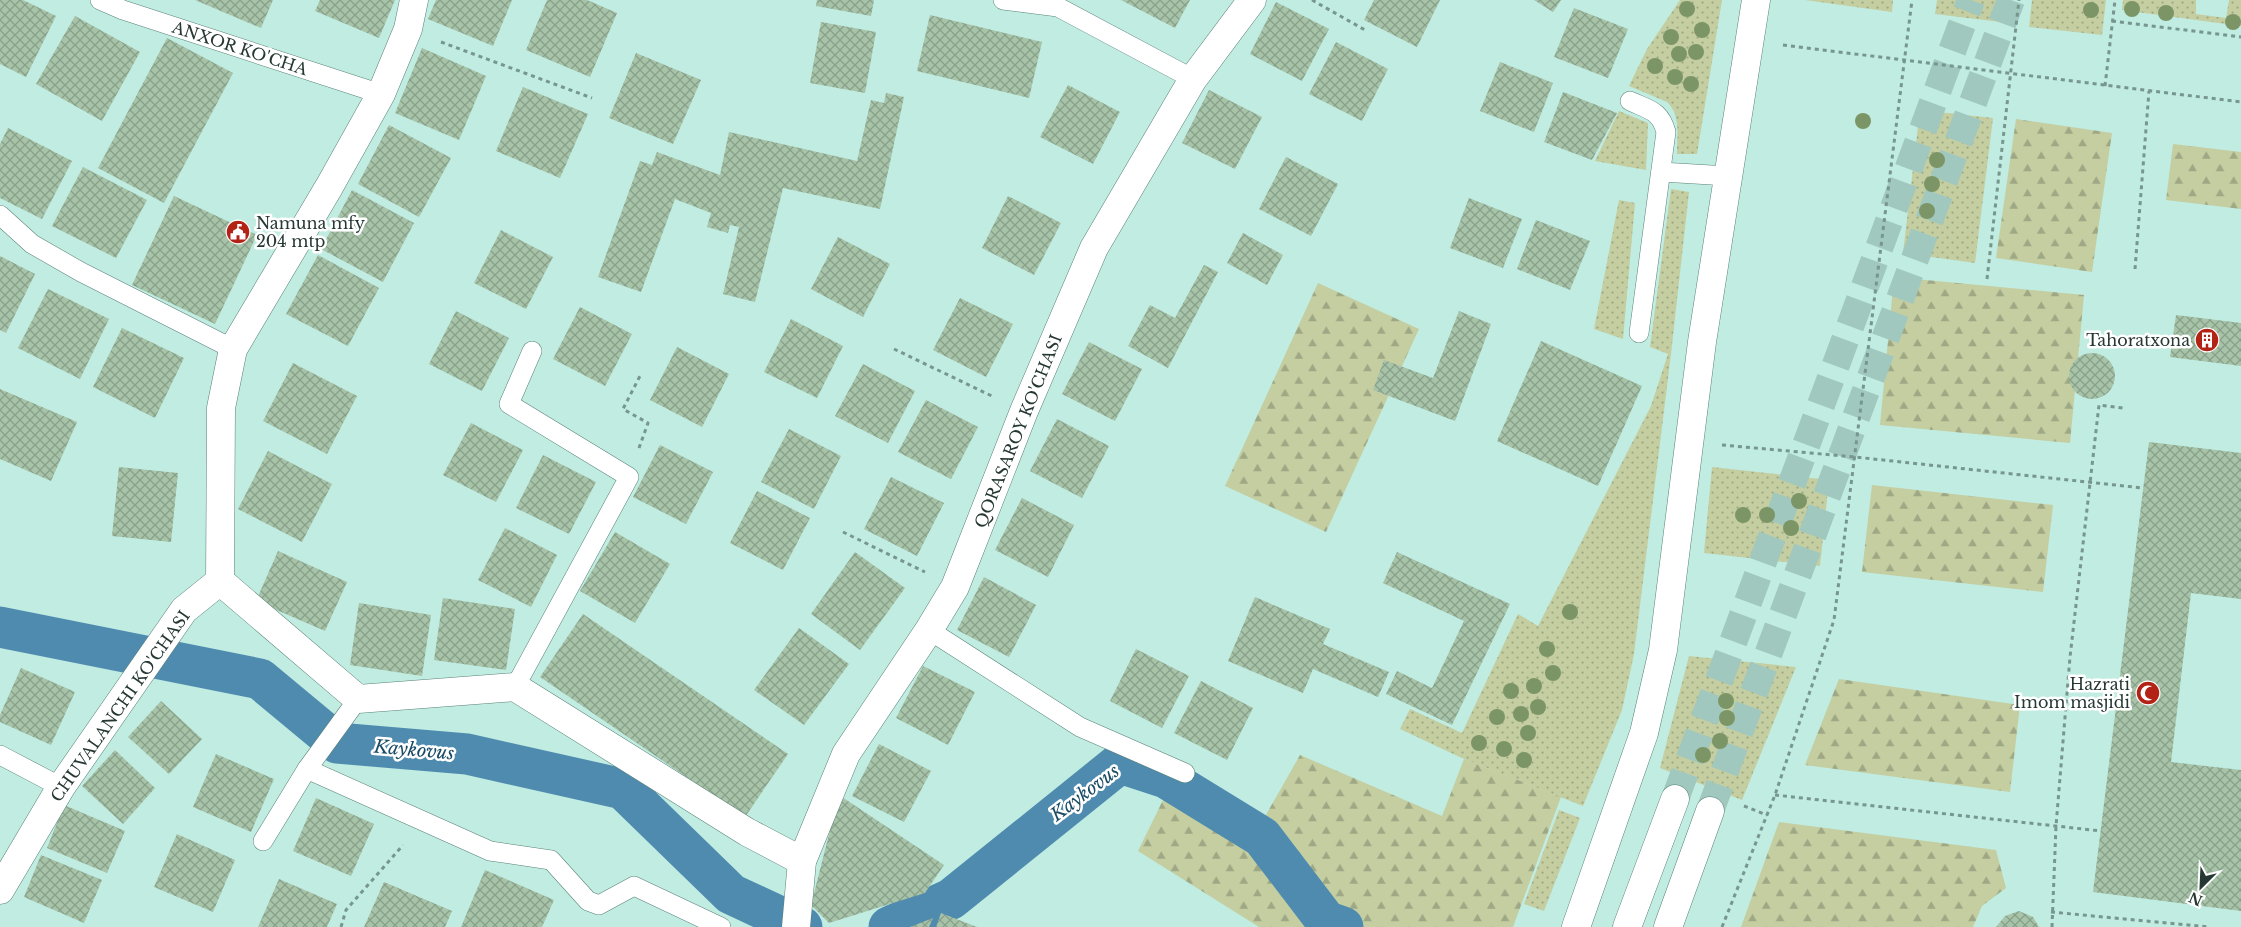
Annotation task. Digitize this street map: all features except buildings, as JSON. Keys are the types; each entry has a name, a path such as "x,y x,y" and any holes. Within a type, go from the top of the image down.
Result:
{"street":[{"path":"414,0 408,29 380,94 329,187 233,349 221,408 220,581 357,701 515,687 801,865"},
{"name":"QORASAROY KO'CHASI","path":"796,927 801,865 846,754 929,630 955,587 1024,411 1094,248 1193,79 1252,0"},
{"path":"1576,927 1642,741 1655,692 1663,650 1702,342 1756,0"},
{"name":"CHUVALANCHI KO'CHASI","path":"0,890 61,787 184,610 220,581"},
{"path":"1627,927 1675,799"},
{"path":"1668,927 1710,811"}],"lane":[{"name":"ANXOR KO'CHA","path":"100,0 122,10 380,94"},
{"path":"1002,0 1058,7 1193,79"},
{"path":"1630,101 1656,113 1662,120 1666,132 1639,333"},
{"path":"1661,172 1728,176"},
{"path":"0,215 32,244 81,272 233,349"},
{"path":"515,687 629,477 509,404 532,351"},
{"path":"929,630 1080,726 1185,773"},
{"path":"263,841 309,766 357,701"},
{"path":"0,754 61,787"},
{"path":"309,766 423,822 490,851 551,860 588,901 599,905 634,886 721,927"}],"path":[{"path":"1312,0 1365,30"},
{"path":"1722,927 1775,795 1834,620 1912,0"},
{"path":"1987,280 2009,73 2019,0"},
{"path":"2105,86 2115,0"},
{"path":"2112,21 2241,37"},
{"path":"408,29 592,98"},
{"path":"1749,41 2241,102"},
{"path":"2135,269 2149,91"},
{"path":"894,349 1024,411"},
{"path":"629,477 648,423 623,409 640,376"},
{"path":"2052,927 2056,826 2070,657 2099,405 2123,408"},
{"path":"1689,442 1855,457 2143,488"},
{"path":"843,532 955,587"},
{"path":"1775,795 2101,831"},
{"path":"340,927 346,910 423,822"},
{"path":"2052,912 2210,927"}],"green space":[{"path":"1680,0 1722,0 1697,154 1677,154 1678,133 1676,119 1667,102 1629,86 1647,49"},
{"path":"1805,0 1893,0 1892,12"},
{"path":"1937,0 2011,0 2009,23 1935,14"},
{"path":"2032,0 2106,0 2102,35 2029,27"},
{"path":"2123,0 2196,0 2196,14 2226,18 2229,0 2241,0 2241,26 2122,10"},
{"path":"1920,110 1993,118 1975,263 1903,253"},
{"path":"1619,111 1648,123 1646,170 1595,161"},
{"path":"2016,119 2112,133 2092,272 1996,258"},
{"path":"2173,144 2241,152 2241,209 2166,200"},
{"path":"1671,189 1689,192 1634,654 1622,710 1583,806 1464,759 1400,729 1410,709 1462,733 1518,614 1538,626 1651,406 1668,354 1650,347"},
{"path":"1619,200 1635,203 1623,339 1594,329"},
{"path":"1894,277 2084,295 2070,443 1880,425"},
{"path":"1318,283 1419,329 1326,532 1225,486"},
{"path":"1712,467 1829,480 1820,566 1704,553"},
{"path":"1872,485 2053,505 2043,592 1862,572"},
{"path":"1689,656 1796,667 1742,800 1660,768"},
{"path":"1839,679 2020,705 2010,792 1805,765"},
{"path":"1300,755 1442,816 1464,759 1561,797 1513,927 1259,927 1138,851 1165,796 1255,834"},
{"path":"1559,810 1580,818 1544,911 1524,904"},
{"path":"1779,822 1996,850 2006,888 1982,906 1973,927 1741,927"}],"waterway":[{"name":"Kaykovus","path":"0,627 260,679 337,743 467,754 623,789 731,894 802,927"},
{"name":"Kaykovus","path":"889,927 951,899 1120,763 1166,778 1262,837 1326,921 1343,927"}],"tunnel":[{"path":"1675,799 1971,0"},
{"path":"1710,811 2011,0"}],"place":[{"name":"Namuna mfy 204 mtp","path":"238,232"},
{"name":"Tahoratxona","path":"2207,340"},
{"name":"Hazrati Imom masjidi","path":"2148,693"}]}
